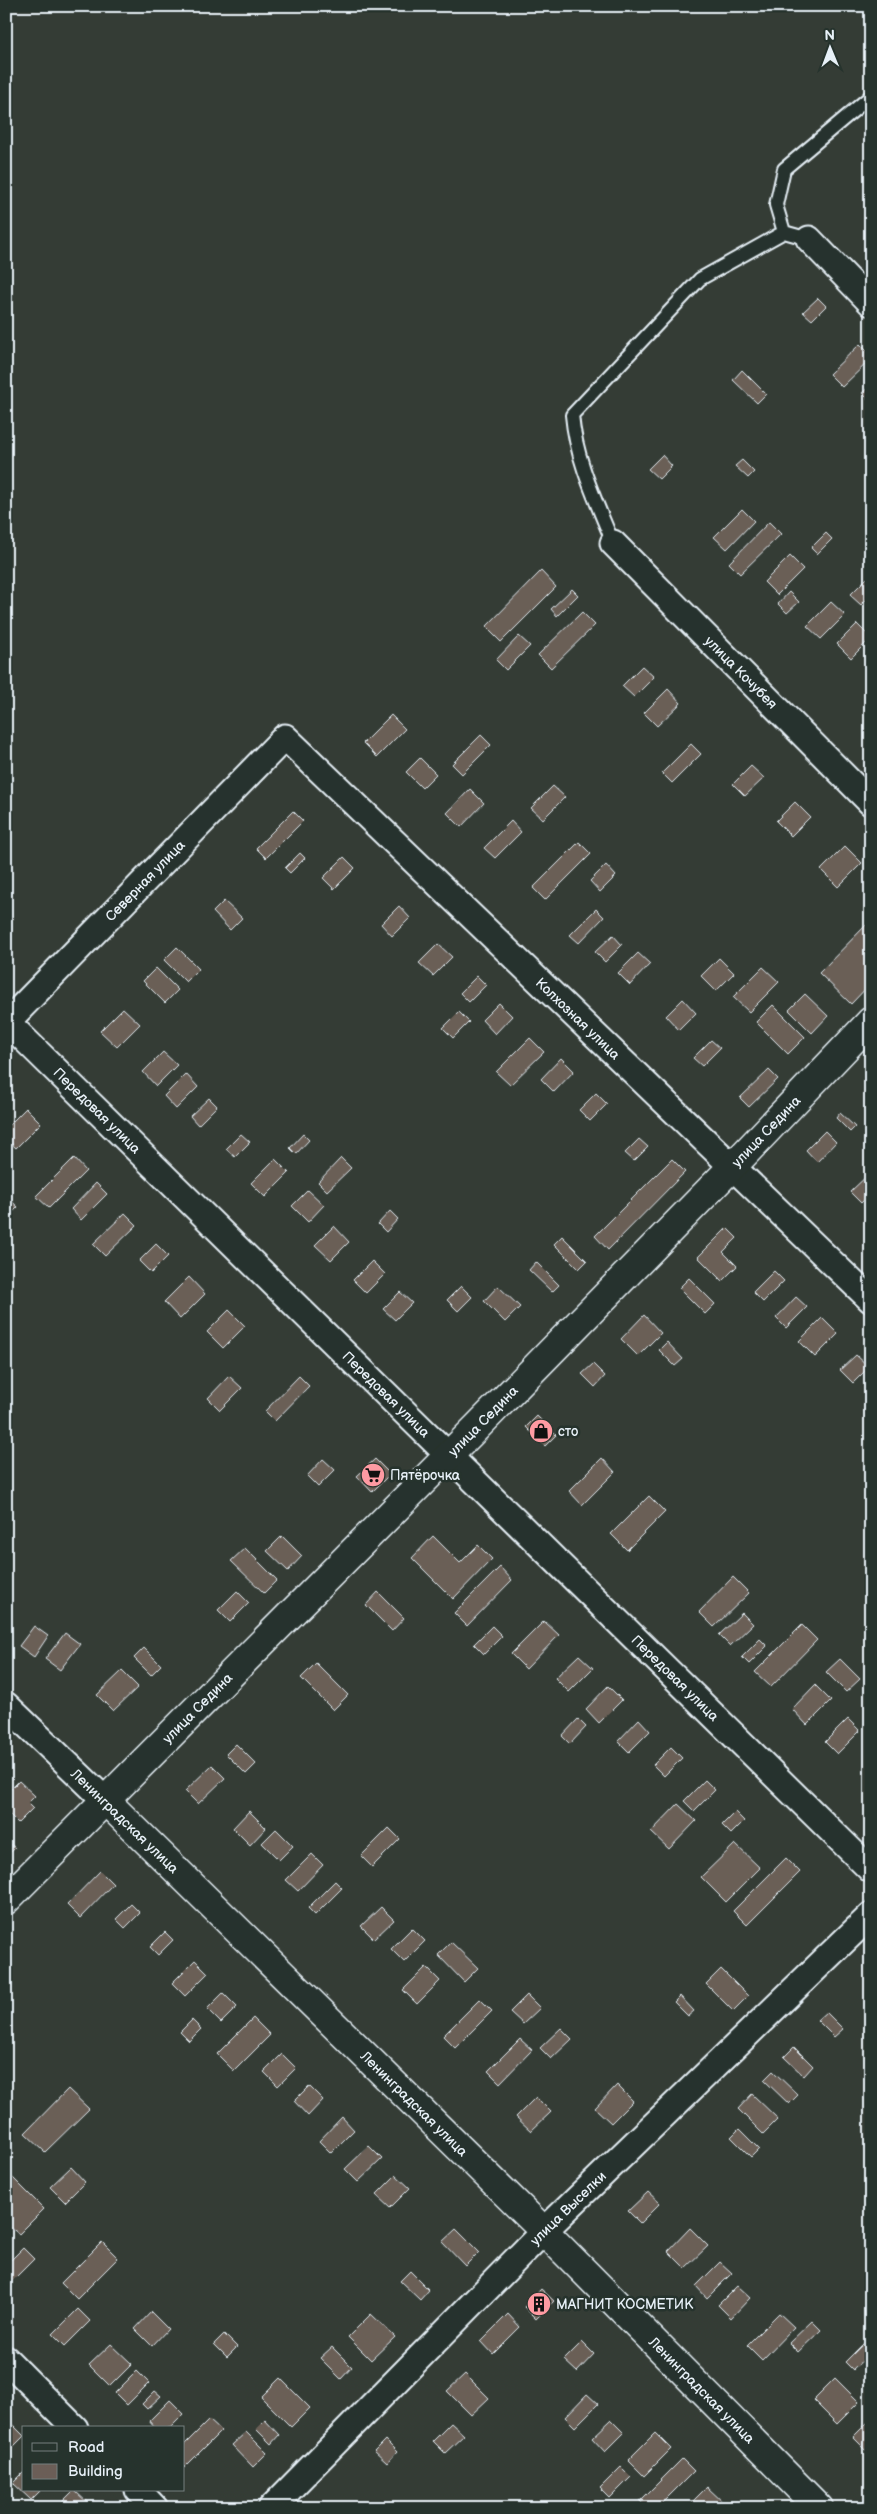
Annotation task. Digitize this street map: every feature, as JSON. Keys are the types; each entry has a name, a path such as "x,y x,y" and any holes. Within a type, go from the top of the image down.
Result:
{"main road":[{"name":"улица Седина","path":"6,1900 106,1802 149,1755 448,1456 733,1166 871,1020"},
{"name":"Ленинградская улица","path":"106,1802 544,2232 820,2508"}],"street":[{"path":"808,239 871,303"},
{"name":"улица Кочубея","path":"613,543 871,802"},
{"name":"Северная улица","path":"7,1023 285,737"},
{"name":"Колхозная улица","path":"285,737 871,1300"},
{"name":"Передовая улица","path":"7,1023 871,1870"},
{"name":"Ленинградская улица","path":"6,1705 106,1802"},
{"name":"улица Выселки","path":"272,2508 544,2232 871,1915"},
{"path":"6,2358 73,2426"},
{"path":"140,2492 155,2508"}],"lane":[{"path":"784,232 776,205 784,169 871,96"},
{"path":"613,543 579,458 572,415 700,279 784,232 808,239"}],"building":[{"path":"818,298 826,306 812,320 803,312"},
{"path":"860,344 871,355 871,359 842,387 829,374"},
{"path":"742,370 766,394 757,403 733,380"},
{"path":"871,385 871,400 870,401 862,393"},
{"path":"662,455 672,466 659,479 648,469"},
{"path":"742,460 754,472 748,478 735,466"},
{"path":"742,509 754,521 727,549 714,537"},
{"path":"769,522 781,534 740,574 729,563"},
{"path":"826,533 832,539 817,554 811,548"},
{"path":"790,556 803,569 777,595 764,582"},
{"path":"541,571 556,587 501,642 486,627"},
{"path":"867,578 871,582 871,595 861,605 850,595"},
{"path":"572,589 578,595 557,616 551,609"},
{"path":"789,592 799,602 787,613 778,604"},
{"path":"831,602 845,615 821,639 807,626"},
{"path":"582,612 595,625 551,668 538,655"},
{"path":"857,624 871,638 851,658 837,644"},
{"path":"519,636 530,646 506,670 496,660"},
{"path":"642,666 654,677 634,697 622,686"},
{"path":"668,689 681,703 657,726 644,713"},
{"path":"391,715 405,729 377,757 363,743"},
{"path":"481,735 491,745 462,774 452,764"},
{"path":"691,744 701,754 672,783 662,773"},
{"path":"420,758 436,774 422,788 406,772"},
{"path":"751,766 764,778 745,796 733,784"},
{"path":"553,786 565,797 543,819 531,808"},
{"path":"470,789 484,803 461,827 447,813"},
{"path":"795,802 810,817 791,836 776,821"},
{"path":"293,811 303,821 266,858 256,848"},
{"path":"511,821 521,832 495,858 484,848"},
{"path":"579,842 591,854 545,900 533,888"},
{"path":"845,846 862,863 838,887 821,870"},
{"path":"300,853 305,858 290,873 285,868"},
{"path":"344,857 355,868 334,889 323,878"},
{"path":"606,865 616,876 600,892 590,881"},
{"path":"224,901 242,918 230,930 213,912"},
{"path":"399,906 410,918 392,936 381,924"},
{"path":"596,909 604,917 579,943 570,935"},
{"path":"871,920 871,983 851,1004 819,973"},
{"path":"613,935 622,945 605,962 595,952"},
{"path":"438,944 452,957 433,976 419,963"},
{"path":"177,947 199,969 186,982 164,960"},
{"path":"638,953 650,964 630,985 618,973"},
{"path":"719,958 734,973 716,991 701,976"},
{"path":"763,967 779,982 749,1012 733,997"},
{"path":"156,968 178,990 165,1003 143,981"},
{"path":"477,976 486,985 469,1002 460,993"},
{"path":"805,994 828,1016 812,1033 789,1010"},
{"path":"683,999 696,1013 679,1030 666,1016"},
{"path":"499,1003 512,1016 495,1034 482,1020"},
{"path":"773,1005 805,1037 788,1054 756,1022"},
{"path":"123,1008 140,1024 117,1047 100,1031"},
{"path":"459,1012 469,1022 453,1038 443,1028"},
{"path":"530,1038 544,1052 510,1085 496,1072"},
{"path":"711,1040 720,1048 702,1066 693,1058"},
{"path":"163,1052 177,1065 156,1086 143,1072"},
{"path":"561,1058 574,1071 554,1092 541,1079"},
{"path":"769,1070 778,1079 749,1107 740,1098"},
{"path":"186,1074 198,1087 176,1109 164,1096"},
{"path":"596,1093 607,1104 590,1121 579,1110"},
{"path":"209,1098 217,1106 198,1125 190,1116"},
{"path":"26,1108 41,1123 16,1148 6,1139 6,1128"},
{"path":"840,1113 855,1127 850,1132 836,1118"},
{"path":"825,1131 836,1142 817,1162 806,1150"},
{"path":"241,1134 250,1142 235,1157 226,1149"},
{"path":"303,1134 309,1140 296,1154 290,1148"},
{"path":"639,1139 648,1147 634,1161 625,1153"},
{"path":"74,1158 86,1171 49,1208 36,1196"},
{"path":"341,1158 351,1168 327,1191 318,1182"},
{"path":"275,1159 289,1173 265,1197 251,1183"},
{"path":"672,1159 685,1172 608,1250 595,1236"},
{"path":"871,1172 871,1193 861,1203 850,1192"},
{"path":"96,1183 107,1194 81,1220 71,1209"},
{"path":"308,1190 324,1205 308,1222 292,1206"},
{"path":"6,1196 18,1207 6,1219"},
{"path":"390,1211 398,1219 386,1232 378,1224"},
{"path":"125,1213 137,1225 105,1256 93,1244"},
{"path":"334,1226 349,1242 331,1260 315,1245"},
{"path":"727,1228 737,1238 723,1252 737,1266 722,1281 698,1257"},
{"path":"562,1236 587,1261 579,1269 554,1244"},
{"path":"156,1244 168,1256 151,1273 139,1261"},
{"path":"372,1261 385,1274 366,1293 353,1280"},
{"path":"536,1262 559,1285 552,1292 529,1270"},
{"path":"774,1271 784,1281 763,1302 753,1292"},
{"path":"189,1277 205,1294 180,1319 164,1302"},
{"path":"689,1278 715,1304 705,1314 679,1288"},
{"path":"461,1286 472,1297 458,1311 447,1300"},
{"path":"498,1286 520,1307 505,1322 484,1301"},
{"path":"400,1292 412,1303 395,1320 383,1309"},
{"path":"796,1297 807,1307 786,1328 776,1318"},
{"path":"229,1310 245,1326 223,1348 207,1332"},
{"path":"644,1315 661,1333 638,1356 621,1339"},
{"path":"822,1318 838,1334 815,1357 799,1341"},
{"path":"667,1342 683,1359 675,1366 659,1350"},
{"path":"856,1355 869,1367 853,1383 840,1370"},
{"path":"593,1364 605,1376 595,1387 582,1374"},
{"path":"229,1376 242,1388 220,1410 208,1398"},
{"path":"299,1376 309,1386 275,1421 265,1411"},
{"name":"сто","path":"537,1416 556,1435 545,1446 526,1427"},
{"path":"602,1458 615,1472 582,1505 569,1491"},
{"path":"323,1459 335,1470 318,1487 307,1476"},
{"name":"Пятёрочка","path":"375,1459 390,1474 372,1492 357,1476"},
{"path":"649,1496 665,1512 627,1550 611,1534"},
{"path":"282,1536 302,1556 288,1571 267,1551"},
{"path":"433,1536 460,1563 478,1545 492,1559 453,1599 412,1558"},
{"path":"245,1548 277,1580 264,1593 231,1561"},
{"path":"500,1567 512,1580 467,1626 454,1613"},
{"path":"733,1577 749,1593 714,1627 699,1612"},
{"path":"237,1591 249,1603 230,1622 218,1610"},
{"path":"378,1592 404,1618 392,1631 366,1605"},
{"path":"742,1613 753,1624 730,1646 719,1635"},
{"path":"544,1621 559,1635 526,1669 511,1654"},
{"path":"802,1625 817,1640 771,1687 755,1672"},
{"path":"34,1626 48,1636 34,1657 19,1646"},
{"path":"492,1626 502,1636 484,1654 474,1644"},
{"path":"65,1633 80,1644 60,1670 45,1659"},
{"path":"760,1639 767,1646 749,1664 742,1657"},
{"path":"144,1648 161,1665 151,1675 134,1658"},
{"path":"579,1655 593,1668 569,1692 555,1678"},
{"path":"840,1659 860,1679 846,1692 826,1672"},
{"path":"316,1663 348,1695 333,1710 301,1678"},
{"path":"122,1671 138,1687 113,1711 97,1695"},
{"path":"815,1685 831,1701 807,1725 792,1709"},
{"path":"608,1686 622,1700 599,1723 586,1709"},
{"path":"578,1719 586,1727 570,1744 562,1736"},
{"path":"639,1719 650,1731 629,1752 618,1741"},
{"path":"848,1719 860,1731 837,1754 825,1742"},
{"path":"236,1744 256,1764 246,1774 226,1754"},
{"path":"671,1747 682,1758 664,1776 653,1765"},
{"path":"212,1765 225,1778 198,1804 185,1791"},
{"path":"705,1780 715,1790 694,1811 684,1801"},
{"path":"19,1781 35,1796 28,1803 33,1808 18,1823 6,1811 6,1794"},
{"path":"678,1804 696,1821 669,1849 651,1832"},
{"path":"249,1811 266,1828 250,1845 233,1828"},
{"path":"735,1812 744,1821 731,1834 722,1825"},
{"path":"389,1828 400,1839 372,1867 361,1856"},
{"path":"276,1829 293,1846 279,1860 262,1843"},
{"path":"6,1840 15,1848 6,1857"},
{"path":"735,1844 760,1868 726,1902 701,1877"},
{"path":"312,1854 323,1865 298,1891 286,1880"},
{"path":"786,1858 800,1872 747,1925 733,1911"},
{"path":"100,1871 113,1884 80,1918 67,1905"},
{"path":"335,1881 342,1888 315,1915 308,1908"},
{"path":"131,1904 140,1913 125,1928 116,1919"},
{"path":"381,1907 394,1920 374,1939 361,1926"},
{"path":"412,1928 425,1941 404,1962 391,1949"},
{"path":"165,1932 173,1940 158,1955 150,1947"},
{"path":"451,1942 478,1968 464,1982 438,1955"},
{"path":"195,1960 208,1973 185,1996 172,1983"},
{"path":"426,1967 440,1981 417,2004 403,1990"},
{"path":"721,1969 748,1996 733,2011 706,1984"},
{"path":"223,1993 237,2007 221,2023 207,2009"},
{"path":"527,1995 540,2008 523,2024 510,2012"},
{"path":"680,1996 694,2011 688,2016 674,2002"},
{"path":"480,1999 492,2011 455,2048 443,2036"},
{"path":"826,2012 843,2029 834,2037 817,2020"},
{"path":"253,2018 270,2035 234,2071 217,2054"},
{"path":"192,2020 201,2029 189,2041 180,2032"},
{"path":"561,2028 572,2039 551,2059 540,2048"},
{"path":"520,2039 532,2050 500,2083 488,2071"},
{"path":"794,2047 813,2066 804,2076 784,2057"},
{"path":"282,2054 296,2068 278,2086 264,2072"},
{"path":"773,2071 798,2095 789,2104 764,2080"},
{"path":"617,2085 633,2101 611,2123 595,2108"},
{"path":"309,2086 323,2100 308,2116 294,2101"},
{"path":"68,2089 89,2109 45,2152 25,2133"},
{"path":"752,2094 778,2119 763,2134 738,2109"},
{"path":"536,2097 551,2112 531,2131 516,2117"},
{"path":"342,2117 354,2130 331,2153 319,2141"},
{"path":"739,2129 759,2149 751,2157 731,2137"},
{"path":"369,2146 382,2159 358,2182 345,2169"},
{"path":"71,2167 85,2182 65,2202 50,2187"},
{"path":"8,2173 44,2209 19,2234 6,2224"},
{"path":"396,2175 410,2188 390,2208 376,2195"},
{"path":"648,2192 660,2203 640,2223 628,2211"},
{"path":"690,2228 708,2246 685,2268 668,2251"},
{"path":"456,2229 479,2252 465,2266 442,2242"},
{"path":"102,2242 118,2258 77,2299 61,2283"},
{"path":"23,2248 34,2259 10,2283 6,2280 6,2265"},
{"path":"720,2262 732,2273 707,2298 696,2286"},
{"path":"410,2271 429,2290 420,2300 400,2281"},
{"path":"737,2286 750,2298 731,2318 718,2305"},
{"name":"МАГНИТ КОСМЕТИК","path":"541,2289 554,2301 536,2319 524,2307"},
{"path":"78,2309 90,2321 65,2346 53,2334"},
{"path":"151,2312 168,2329 152,2346 135,2329"},
{"path":"779,2313 794,2327 762,2360 747,2345"},
{"path":"371,2314 395,2337 371,2360 348,2337"},
{"path":"508,2314 520,2327 493,2354 481,2341"},
{"path":"812,2321 821,2330 798,2352 789,2343"},
{"path":"224,2334 237,2347 227,2357 214,2344"},
{"path":"867,2340 871,2344 871,2353 853,2370 845,2362"},
{"path":"582,2342 594,2354 577,2372 564,2360"},
{"path":"111,2344 132,2364 110,2386 89,2365"},
{"path":"332,2347 352,2367 341,2379 320,2358"},
{"path":"137,2371 149,2383 127,2405 115,2393"},
{"path":"465,2374 489,2398 471,2415 447,2391"},
{"path":"280,2378 310,2408 291,2427 261,2397"},
{"path":"835,2378 859,2402 837,2424 813,2400"},
{"path":"155,2391 161,2396 147,2409 142,2404"},
{"path":"587,2394 598,2404 575,2427 565,2417"},
{"path":"170,2400 184,2414 172,2426 153,2426 149,2421"},
{"path":"871,2419 871,2449 868,2452 853,2437"},
{"path":"209,2420 221,2431 185,2467 185,2444"},
{"path":"265,2420 279,2435 271,2444 256,2429"},
{"path":"611,2420 624,2433 605,2452 592,2438"},
{"path":"451,2423 464,2435 445,2453 433,2441"},
{"path":"12,2424 22,2434 22,2438 6,2454 6,2430"},
{"path":"246,2432 267,2453 253,2467 232,2445"},
{"path":"655,2433 671,2449 644,2476 628,2460"},
{"path":"385,2440 397,2452 387,2463 374,2451"},
{"path":"682,2459 694,2471 657,2508 647,2508 640,2501"},
{"path":"621,2467 631,2477 610,2498 600,2488"},
{"path":"22,2474 22,2492 13,2483"},
{"path":"707,2487 724,2503 720,2508 686,2508"},
{"path":"23,2492 39,2492 31,2500"},
{"path":"72,2492 76,2492 91,2506 89,2508 56,2508"}],"place":[{"name":"сто","path":"541,1431"},
{"name":"Пятёрочка","path":"373,1475"},
{"name":"МАГНИТ КОСМЕТИК","path":"539,2304"}]}
